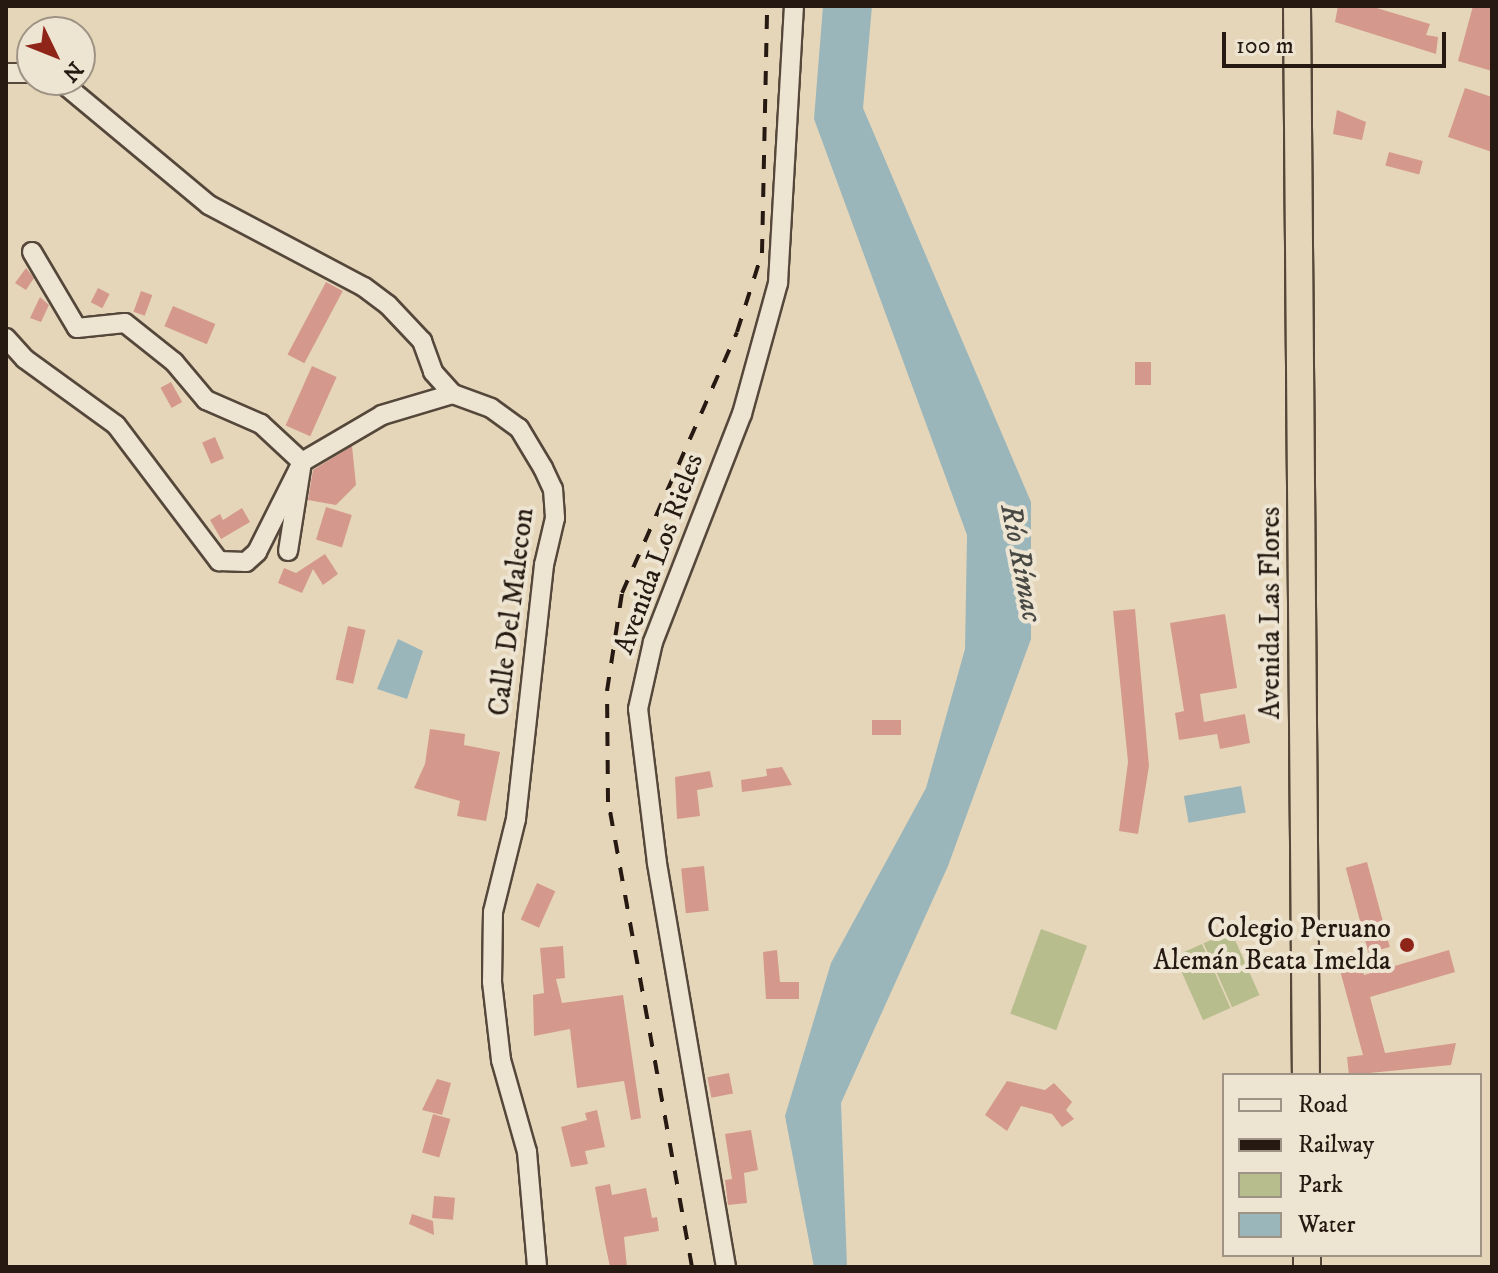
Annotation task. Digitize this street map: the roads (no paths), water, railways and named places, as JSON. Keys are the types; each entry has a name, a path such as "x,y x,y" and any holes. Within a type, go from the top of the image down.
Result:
{"highway":[{"path":"1282,6 1293,153"},
{"path":"1293,153 1297,6"},
{"name":"Avenida Las Flores","path":"1288,1073 1295,755 1293,153"},
{"name":"Avenida Las Flores","path":"1295,755 1306,1073"}],"street":[{"name":"Avenida Los Rieles","path":"726,1267 657,863 638,709 653,642 742,414 778,283 794,6"},
{"path":"6,338 25,359 116,425 219,561 246,562 257,552 302,462 382,415 453,394 433,372 422,341 388,305 364,287 209,205 78,96"},
{"path":"32,252 77,328 125,323 174,362 206,400 261,424 302,462"},
{"name":"Calle Del Malecon","path":"453,394 491,408 519,428 553,489 555,518 544,565 516,819 493,912 492,982 499,1044 527,1152 537,1267"},
{"path":"288,551 302,462"}],"water":[{"name":"Río Rímac","path":"823,6 872,6 863,108 1031,502 1031,639 948,866 841,1103 847,1267 814,1267 785,1116 831,963 926,788 965,649 967,535 814,119"},
{"path":"398,639 423,651 407,699 377,689"},
{"path":"1241,786 1246,813 1189,823 1184,796"}],"railway":[{"path":"692,1267 608,802 607,691 622,593 737,332 762,253 767,6"}],"place":[{"name":"Colegio Peruano Alemán Beata Imelda","path":"1407,945"}]}
